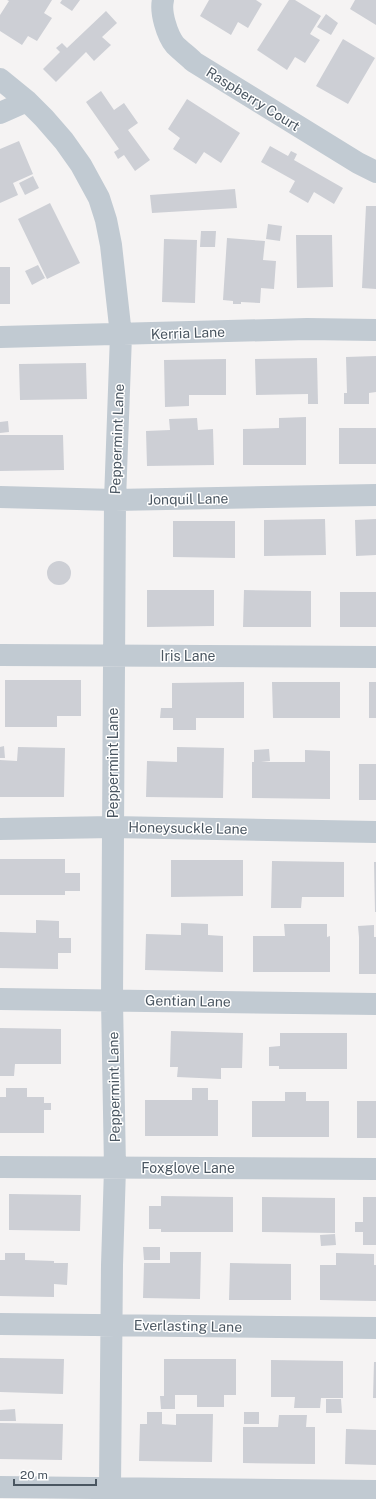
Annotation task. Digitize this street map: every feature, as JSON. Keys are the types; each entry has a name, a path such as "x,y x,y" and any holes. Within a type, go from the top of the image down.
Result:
{"street":[{"name":"Raspberry Court","path":"163,0 162,6 164,21 174,44 194,62 358,163 376,172"},
{"name":"Peppermint Lane","path":"0,79 27,101 64,141 82,165 100,198 111,245 121,335 115,500 112,827 112,1000 115,1168 112,1265 113,1325 110,1488"},
{"path":"0,113 27,101"},
{"name":"Kerria Lane","path":"0,337 307,329 376,330"},
{"name":"Jonquil Lane","path":"0,497 115,500 376,495"},
{"name":"Iris Lane","path":"0,655 376,657"},
{"name":"Honeysuckle Lane","path":"0,829 112,827 376,832"},
{"name":"Gentian Lane","path":"0,999 376,1004"},
{"name":"Foxglove Lane","path":"0,1167 376,1169"},
{"name":"Everlasting Lane","path":"0,1324 376,1328"},
{"path":"0,1487 376,1491"}],"building":[{"path":"7,0 52,0 44,13 52,18 37,41 28,36 22,45 0,31 0,15 9,1"},
{"path":"62,0 80,0 72,11 60,3"},
{"path":"209,0 256,0 262,4 248,28 238,22 231,35 200,16"},
{"path":"289,0 295,0 321,16 310,34 320,40 305,63 295,57 287,70 257,50"},
{"path":"355,0 376,0 376,25 350,9"},
{"path":"106,11 117,23 102,37 111,45 94,61 86,52 56,82 43,69 60,52 56,48 62,43 67,48"},
{"path":"326,14 338,23 331,35 317,27"},
{"path":"343,39 375,58 348,104 316,86"},
{"path":"101,91 114,110 124,103 138,123 128,130 150,160 135,171 124,155 118,159 114,152 119,149 86,102"},
{"path":"187,99 240,133 221,163 204,152 196,164 173,149 180,138 168,129"},
{"path":"19,141 33,174 13,183 18,195 0,203 0,149"},
{"path":"270,146 288,156 291,151 297,154 294,160 343,188 334,204 314,192 308,203 289,192 295,181 261,162"},
{"path":"33,176 39,188 25,195 19,183"},
{"path":"235,189 237,208 152,213 150,195"},
{"path":"50,203 80,263 47,279 18,219"},
{"path":"366,206 376,206 376,289 362,288"},
{"path":"268,224 282,226 280,241 266,239"},
{"path":"201,231 216,231 215,247 200,247"},
{"path":"296,235 332,235 333,287 297,288"},
{"path":"227,238 265,241 263,260 276,261 274,289 261,288 260,303 241,302 241,304 233,304 233,301 223,300"},
{"path":"164,239 197,240 195,303 162,302"},
{"path":"38,265 45,278 32,285 25,271"},
{"path":"0,267 10,267 10,304 0,304"},
{"path":"376,356 376,392 369,393 369,404 344,404 344,393 347,393 346,357"},
{"path":"317,358 318,404 308,404 308,394 256,395 255,359"},
{"path":"226,359 226,395 189,395 189,406 165,407 164,360"},
{"path":"86,363 87,399 20,400 19,364"},
{"path":"306,417 306,465 243,465 243,429 279,428 279,418"},
{"path":"197,418 198,430 213,429 214,465 147,466 146,431 170,430 169,419"},
{"path":"8,421 9,432 0,433 0,422"},
{"path":"339,428 376,428 376,464 339,464"},
{"path":"0,435 63,435 64,470 0,471"},
{"path":"325,519 326,555 264,556 264,520"},
{"path":"376,519 376,555 356,556 355,520"},
{"path":"173,521 235,521 235,558 173,557"},
{"path":"59,561 64,562 70,568 70,578 64,584 59,585 54,584 48,578 47,573 48,568 54,562"},
{"path":"147,590 214,590 214,626 147,627"},
{"path":"244,590 311,591 311,627 243,627"},
{"path":"340,592 376,592 376,627 340,627"},
{"path":"5,680 81,680 81,716 57,716 57,727 5,727"},
{"path":"244,682 244,718 196,718 196,730 173,730 173,718 160,718 161,708 172,708 172,683"},
{"path":"272,682 340,682 340,718 273,718"},
{"path":"369,682 376,682 376,718 369,718"},
{"path":"4,746 5,758 0,758 0,747"},
{"path":"18,747 65,748 64,797 0,797 0,760 17,761"},
{"path":"177,747 224,748 223,798 146,797 147,761 177,762"},
{"path":"269,749 270,761 261,762 305,762 305,750 330,751 330,799 252,798 252,762 254,762 254,750"},
{"path":"359,764 376,764 376,800 359,800"},
{"path":"0,859 65,859 65,873 80,873 80,891 65,891 65,895 0,895"},
{"path":"171,860 243,860 243,896 171,897"},
{"path":"272,861 344,862 344,897 302,897 301,908 271,908"},
{"path":"374,862 376,862 376,912 375,912"},
{"path":"36,920 59,921 59,938 71,938 71,953 58,953 58,969 0,968 0,932 36,933"},
{"path":"181,923 208,924 208,935 223,936 223,972 145,970 146,934 181,935"},
{"path":"284,924 327,924 327,937 330,936 330,972 253,972 253,936 285,936"},
{"path":"374,925 374,937 376,937 376,974 359,974 358,926"},
{"path":"0,1028 61,1029 61,1064 15,1064 14,1076 0,1076"},
{"path":"171,1031 243,1033 242,1068 221,1068 221,1079 177,1077 178,1067 170,1067"},
{"path":"280,1033 347,1033 347,1069 279,1069 279,1066 269,1066 269,1047 280,1046"},
{"path":"6,1088 27,1088 27,1097 44,1097 44,1103 51,1103 51,1110 44,1110 44,1133 0,1133 0,1097 6,1097"},
{"path":"192,1088 208,1088 208,1100 218,1100 218,1136 145,1136 145,1100 192,1100"},
{"path":"285,1092 306,1092 306,1101 329,1101 329,1137 252,1137 252,1101 285,1101"},
{"path":"357,1101 376,1101 376,1138 357,1138"},
{"path":"9,1194 81,1195 80,1231 9,1230"},
{"path":"161,1196 233,1197 233,1232 161,1232 161,1229 149,1229 149,1206 161,1206"},
{"path":"262,1197 335,1198 335,1233 262,1232"},
{"path":"363,1197 376,1197 376,1245 363,1245 363,1232 355,1232 355,1222 363,1222"},
{"path":"335,1234 336,1245 321,1246 320,1235"},
{"path":"143,1247 160,1247 160,1260 144,1260"},
{"path":"170,1252 201,1252 200,1299 143,1298 144,1263 170,1263"},
{"path":"5,1253 25,1253 25,1260 68,1263 67,1285 54,1284 54,1297 0,1296 0,1260 5,1260"},
{"path":"336,1253 374,1254 374,1265 376,1265 376,1301 320,1300 320,1265 336,1265"},
{"path":"230,1263 291,1264 291,1300 229,1300"},
{"path":"0,1358 64,1359 63,1394 0,1392"},
{"path":"164,1359 236,1359 236,1395 224,1395 224,1407 197,1407 197,1395 175,1395 175,1409 161,1409 160,1396 164,1396"},
{"path":"271,1360 343,1361 343,1398 321,1398 320,1408 294,1408 295,1397 271,1397"},
{"path":"374,1362 376,1362 376,1398 373,1398"},
{"path":"326,1399 341,1399 342,1413 326,1413"},
{"path":"15,1409 16,1421 0,1421 0,1410"},
{"path":"147,1412 162,1412 162,1424 176,1425 176,1414 213,1414 212,1462 139,1461 140,1424 147,1424"},
{"path":"244,1412 259,1412 259,1424 244,1424"},
{"path":"279,1415 307,1415 306,1427 315,1427 315,1464 243,1463 243,1427 278,1427"},
{"path":"0,1423 63,1424 62,1460 0,1459"},
{"path":"346,1429 376,1430 376,1465 345,1464"}]}
